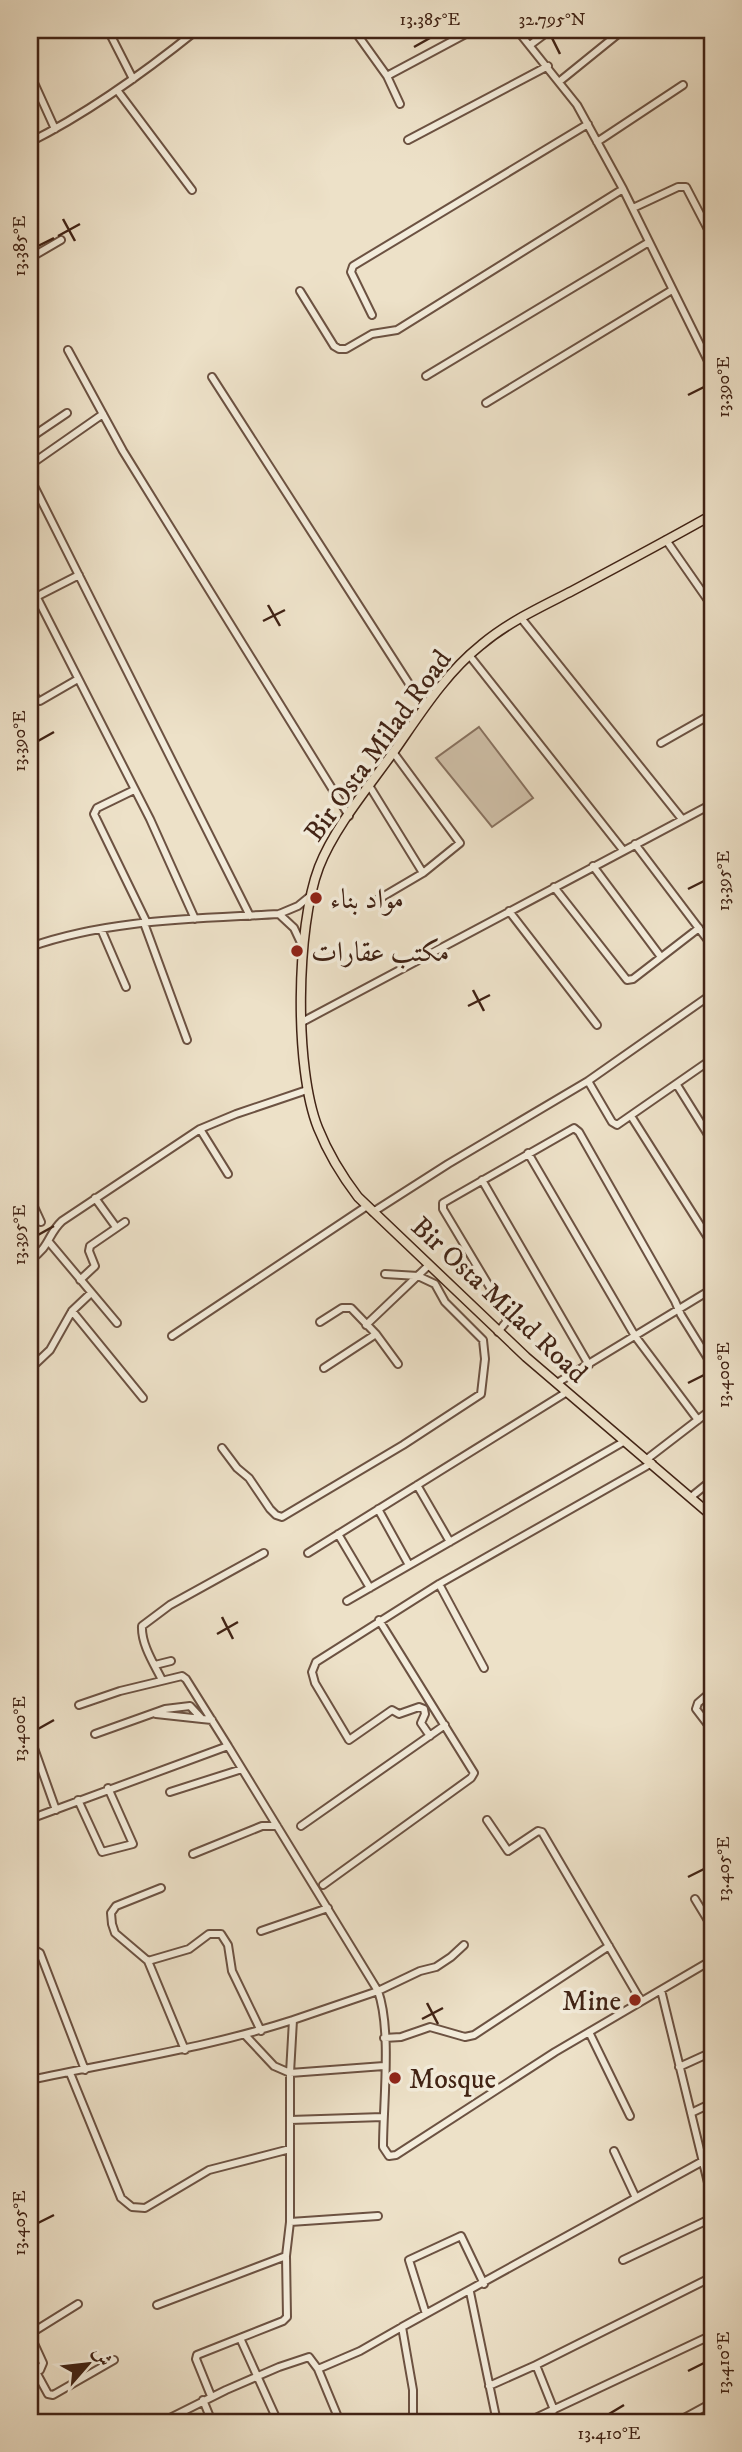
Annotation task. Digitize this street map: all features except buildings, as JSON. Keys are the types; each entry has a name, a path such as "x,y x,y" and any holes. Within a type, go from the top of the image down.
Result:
{"main road":[{"name":"Bir Osta Milad Road","path":"712,515 494,635 469,655 424,708 328,848 309,897 303,946 302,1022 307,1090 318,1128 348,1184 370,1209 498,1332 712,1516"}],"street":[{"path":"108,30 133,79"},
{"path":"30,142 117,90 197,30"},
{"path":"387,76 473,30"},
{"path":"517,30 560,80 588,124 633,208 712,369"},
{"path":"530,45 550,30"},
{"path":"560,80 623,30"},
{"path":"356,31 387,76 400,104"},
{"path":"408,140 548,66"},
{"path":"30,74 55,129"},
{"path":"597,142 683,85"},
{"path":"117,90 192,190"},
{"path":"372,315 351,272 354,266 588,124"},
{"path":"633,208 678,187 686,187 712,237"},
{"path":"300,291 334,346 346,349 372,334 397,330 623,189"},
{"path":"30,258 61,240"},
{"path":"425,376 649,242"},
{"path":"486,403 672,290"},
{"path":"68,350 103,414 348,816"},
{"path":"212,377 424,708"},
{"path":"30,438 67,414"},
{"path":"30,465 103,414"},
{"path":"30,478 250,916"},
{"path":"666,540 712,606"},
{"path":"33,599 79,575"},
{"path":"30,584 33,599 78,679 195,919"},
{"path":"521,618 682,820"},
{"path":"469,655 623,850"},
{"path":"30,687 40,701 78,679"},
{"path":"660,743 712,714"},
{"path":"372,903 423,873 459,846 460,840 393,752"},
{"path":"370,787 423,873"},
{"path":"134,790 97,808 94,814 145,923 187,1040"},
{"path":"302,1022 712,804"},
{"path":"635,844 710,943"},
{"path":"593,866 661,957"},
{"path":"554,887 625,979 633,979 699,928"},
{"path":"30,947 75,933 145,923 279,914 298,906 309,897"},
{"path":"509,911 597,1025"},
{"path":"279,914 294,928 303,946"},
{"path":"101,929 126,987"},
{"path":"172,1336 370,1209 588,1081 712,993"},
{"path":"588,1081 614,1124 619,1124 712,1059"},
{"path":"677,1085 712,1141"},
{"path":"30,1260 40,1254 57,1226 201,1129 307,1090"},
{"path":"631,1116 712,1244"},
{"path":"498,1332 507,1316 442,1206 444,1201 571,1128 577,1129 712,1365"},
{"path":"201,1129 228,1174"},
{"path":"528,1153 635,1336 698,1420"},
{"path":"482,1180 589,1365"},
{"path":"95,1198 116,1227"},
{"path":"30,1200 41,1222"},
{"path":"80,1280 96,1266 89,1251 90,1246 125,1222"},
{"path":"49,1242 117,1323"},
{"path":"366,1325 429,1265"},
{"path":"222,1448 237,1468 249,1478 270,1509 282,1517 403,1445 481,1394 485,1359 482,1340 445,1302 435,1284 418,1276 385,1274"},
{"path":"557,1383 712,1290"},
{"path":"32,1367 50,1350 72,1311 91,1293"},
{"path":"320,1322 348,1307 376,1334 398,1364"},
{"path":"72,1311 143,1398"},
{"path":"324,1368 376,1334"},
{"path":"308,1553 567,1392"},
{"path":"430,1736 421,1723 425,1714 419,1707 399,1714 392,1710 349,1740 315,1684 312,1672 316,1662 379,1620 650,1461 712,1409"},
{"path":"346,1601 625,1441"},
{"path":"691,1497 712,1480"},
{"path":"417,1485 450,1542"},
{"path":"378,1509 409,1565"},
{"path":"338,1534 369,1588"},
{"path":"162,1680 142,1633 142,1626 146,1621 264,1553"},
{"path":"439,1584 484,1668"},
{"path":"323,1885 473,1776 472,1768 379,1620"},
{"path":"155,1665 171,1661"},
{"path":"79,1705 178,1676 187,1679 378,1991 383,2012 383,2147 387,2155 393,2156 589,2032 712,1960"},
{"path":"712,1691 698,1703 696,1709 712,1730"},
{"path":"95,1734 172,1707 190,1706 202,1719"},
{"path":"155,1713 212,1720"},
{"path":"301,1826 445,1725"},
{"path":"30,1737 56,1810"},
{"path":"30,1819 108,1788 228,1746"},
{"path":"170,1792 242,1769"},
{"path":"78,1800 103,1852 133,1844 108,1788"},
{"path":"487,1820 508,1851 538,1831 542,1832 640,2001"},
{"path":"193,1854 262,1826 277,1826"},
{"path":"161,1888 116,1906 111,1913 116,1933 148,1961 185,2050"},
{"path":"695,1899 712,1927"},
{"path":"261,1931 328,1908"},
{"path":"148,1961 189,1948 209,1934 220,1934 228,1945 232,1971 261,2031"},
{"path":"30,2080 246,2036 378,1991 420,1971 443,1964 464,1945"},
{"path":"384,2038 401,2037 430,2027 465,2037 474,2035 609,1946"},
{"path":"30,1947 40,1953 85,2070"},
{"path":"661,1990 703,2161 710,2178 712,2199"},
{"path":"211,2396 195,2357 283,2321 287,2316 286,2256 290,2222 290,2073 293,2020"},
{"path":"589,2032 630,2116"},
{"path":"246,2036 274,2066 290,2073 384,2066"},
{"path":"680,2067 712,2052"},
{"path":"70,2073 121,2198 132,2207 145,2208 209,2170 290,2149"},
{"path":"691,2113 712,2103"},
{"path":"290,2120 383,2117"},
{"path":"614,2151 636,2198"},
{"path":"318,2369 360,2351 485,2284 703,2161"},
{"path":"290,2222 378,2216"},
{"path":"623,2260 712,2218"},
{"path":"426,2314 409,2260 461,2236 485,2284"},
{"path":"157,2305 286,2256"},
{"path":"489,2386 712,2277"},
{"path":"470,2292 497,2422"},
{"path":"78,2304 33,2332 32,2339 43,2363 40,2370 33,2373 48,2394 53,2395 114,2360"},
{"path":"402,2328 412,2390 413,2422"},
{"path":"527,2422 712,2335"},
{"path":"240,2338 278,2422"},
{"path":"162,2422 211,2396 309,2357 318,2369 340,2422"},
{"path":"536,2365 554,2410"},
{"path":"202,2400 212,2422"},
{"path":"677,2422 712,2403"}],"shaded area":[{"path":"479,727 533,798 492,827 436,758"}],"place":[{"name":"مواد بناء","path":"316,898"},
{"name":"مكتب عقارات","path":"297,951"},
{"name":"Mine","path":"635,2000"},
{"name":"Mosque","path":"395,2078"}]}
